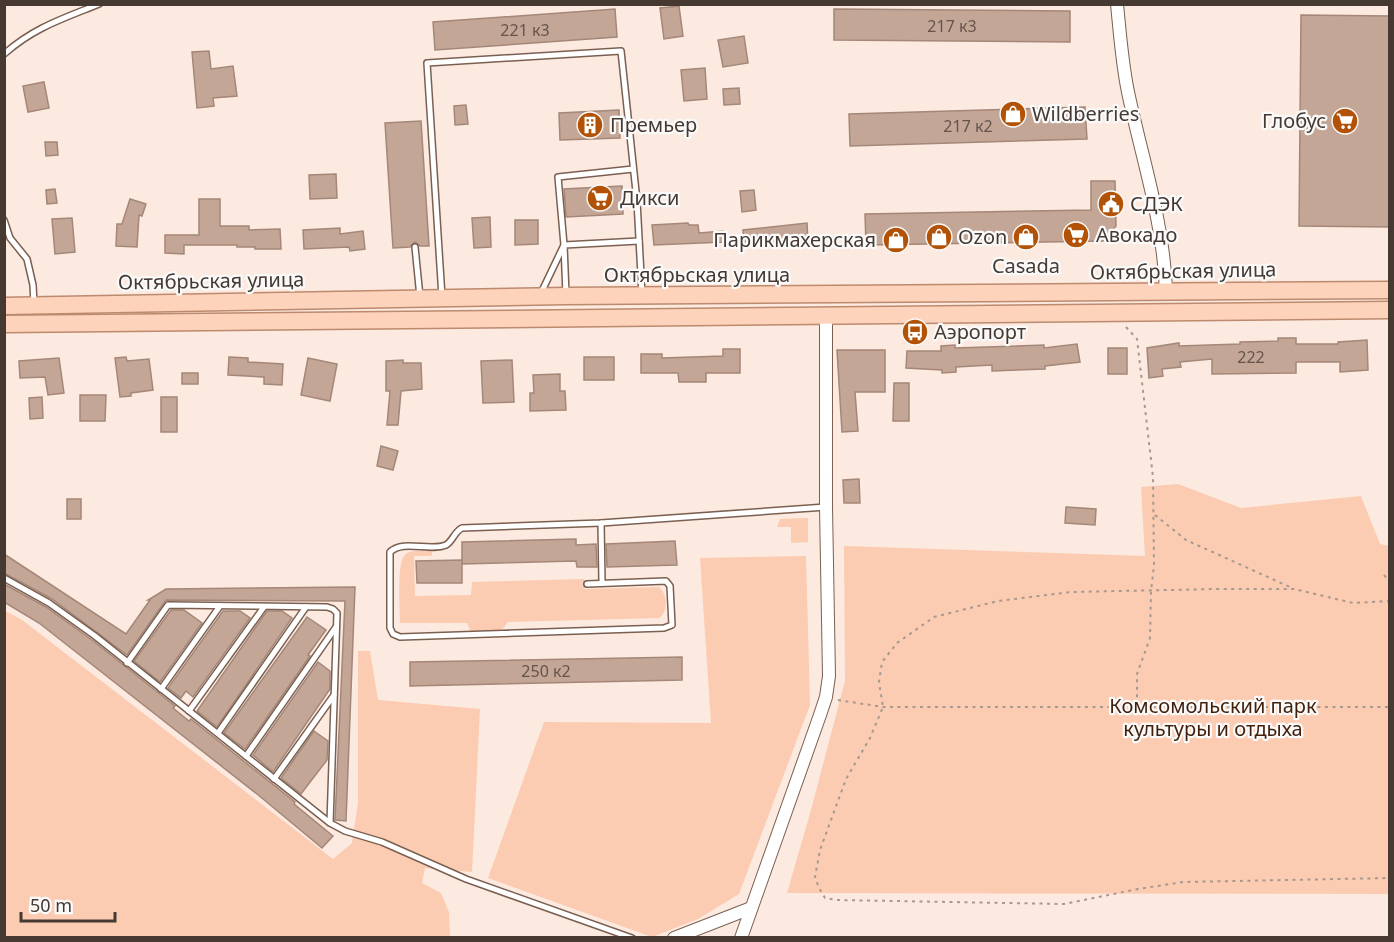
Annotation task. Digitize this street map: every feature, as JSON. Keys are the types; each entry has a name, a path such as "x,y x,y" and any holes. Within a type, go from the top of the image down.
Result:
{"main road":[{"name":"Октябрьская улица","path":"4,306 566,296 1389,290"},
{"path":"1166,292 1167,313"},
{"path":"825,295 826,314"},
{"name":"Октябрьская улица","path":"4,324 1389,310"}],"street":[{"path":"1117,4 1128,92 1158,218 1165,266 1166,292"},
{"path":"741,938 826,697 829,676 826,314"},
{"path":"674,938 752,908"}],"lane":[{"path":"4,54 23,38 42,28 99,4"},
{"path":"442,298 427,63 621,51 633,169 642,297"},
{"path":"566,296 558,177 633,169"},
{"path":"4,220 7,238 27,259 33,285 34,305"},
{"path":"564,245 639,241"},
{"path":"538,297 564,245"},
{"path":"415,247 420,299"},
{"path":"587,584 667,581 672,623 670,627 400,638 393,634 390,628 389,555 394,548 443,546 451,541 455,531 462,528 601,523 826,507"},
{"path":"601,523 602,582"},
{"path":"4,578 68,616 95,636 330,823 345,831 382,842 466,879 632,938"},
{"path":"127,663 168,605 327,607 333,609 337,613 330,823"},
{"path":"161,689 220,606"},
{"path":"189,711 264,607"},
{"path":"218,734 306,607"},
{"path":"246,756 336,626"},
{"path":"274,779 334,694"}],"path":[{"path":"1124,325 1137,339 1153,477 1154,566 1150,591 1150,638 1137,674 1137,706"},
{"path":"1153,513 1186,540 1294,589 1353,603 1389,601"},
{"path":"1384,575 1389,582"},
{"path":"1294,589 1071,592 999,600 934,617 897,643 882,662 879,682 883,707 870,738 846,779 820,850 815,877 825,898 836,900 1064,904 1183,882 1389,878"},
{"path":"826,697 883,707 1389,706"}],"green space":[{"name":"Комсомольский парк культуры и отдыха","path":"1178,484 1241,508 1361,496 1380,544 1389,546 1389,894 787,893 845,681 844,546 1145,556 1141,487"},
{"path":"808,518 808,542 791,543 791,527 777,527 780,519"},
{"path":"415,551 432,551 432,556 414,556 415,596 471,595 472,582 584,579 584,589 659,587 664,594 666,607 660,618 508,622 501,631 471,632 467,623 400,623 401,564 405,555"},
{"path":"806,556 810,705 739,894 698,919 652,937 488,878 544,722 711,723 700,558"},
{"path":"4,610 22,620 333,859 352,843 358,803 358,651 370,651 378,700 480,709 472,872 425,868 422,883 441,893 449,912 450,937 5,937"}],"building":[{"path":"679,6 683,36 664,39 660,8"},
{"path":"615,9 617,37 435,50 433,22"},
{"path":"834,9 1070,11 1070,42 834,40"},
{"name":"Глобус","path":"1301,15 1389,16 1389,227 1299,226"},
{"path":"744,36 748,63 723,67 718,40"},
{"path":"209,51 211,69 233,66 237,96 213,98 214,106 197,108 192,52"},
{"path":"705,68 707,99 684,101 681,70"},
{"path":"44,82 49,108 28,112 23,86"},
{"path":"739,88 740,104 724,105 723,89"},
{"path":"466,105 468,124 455,125 454,106"},
{"path":"1085,107 1087,139 850,146 849,114"},
{"name":"Премьер","path":"619,110 620,138 560,140 559,113"},
{"path":"421,121 429,246 420,246 415,242 410,247 393,248 385,123"},
{"path":"45,142 57,142 58,155 46,156"},
{"path":"336,174 337,198 310,199 309,175"},
{"path":"1091,181 1115,181 1116,226 1103,241 866,245 865,214 1091,210"},
{"path":"622,186 623,214 566,217 564,189"},
{"path":"55,189 57,203 47,204 46,190"},
{"path":"754,190 756,210 742,212 740,191"},
{"path":"130,199 146,204 142,216 139,215 137,247 116,246 117,224 122,224"},
{"path":"199,199 220,199 220,226 249,226 249,230 280,229 281,249 255,249 255,247 237,247 237,245 184,245 184,254 165,253 165,235 199,235"},
{"path":"490,217 491,247 474,248 472,218"},
{"path":"72,218 75,252 55,254 52,219"},
{"path":"515,220 538,220 538,244 515,245"},
{"path":"688,223 698,225 699,233 723,231 724,242 654,245 652,225"},
{"path":"807,223 808,241 744,245 743,230"},
{"path":"340,228 340,234 363,231 365,249 350,251 349,247 304,249 303,230"},
{"path":"1278,338 1296,338 1296,344 1338,344 1338,342 1367,340 1368,370 1340,372 1340,362 1296,362 1296,373 1212,374 1212,359 1180,362 1181,367 1162,369 1163,376 1149,378 1147,348 1179,343 1179,346 1240,344 1240,342 1278,341"},
{"path":"1077,344 1080,362 1045,366 1045,369 992,371 992,365 956,367 956,372 942,373 942,370 906,368 907,351 941,351 941,346 955,345 955,348 1044,345 1044,348"},
{"path":"1108,348 1127,348 1127,374 1108,374"},
{"path":"723,349 740,349 740,373 706,373 706,382 679,382 678,373 641,373 641,354 662,354 662,358 723,356"},
{"path":"837,350 885,350 885,392 855,392 858,431 842,432"},
{"path":"126,357 127,361 149,359 153,390 120,397 115,358"},
{"path":"229,357 248,358 248,362 283,364 282,385 264,384 264,377 228,375"},
{"path":"584,357 614,357 614,380 584,380"},
{"path":"59,358 64,393 48,395 45,377 20,378 19,361"},
{"path":"308,358 337,364 330,401 301,395"},
{"path":"403,360 403,363 421,363 422,389 401,391 398,425 387,425 390,391 386,391 386,361"},
{"path":"512,360 514,402 483,403 481,361"},
{"path":"182,373 198,373 198,384 182,384"},
{"path":"560,374 560,391 565,391 566,410 530,411 530,393 534,393 533,375"},
{"path":"894,383 909,383 909,421 893,421"},
{"path":"80,395 106,395 105,421 80,421"},
{"path":"42,397 43,418 30,419 29,398"},
{"path":"161,397 177,397 177,432 161,432"},
{"path":"381,446 398,451 393,470 377,466"},
{"path":"859,479 860,503 844,503 843,480"},
{"path":"67,499 81,499 81,519 67,519"},
{"path":"1066,507 1096,509 1095,525 1065,523"},
{"path":"576,539 576,545 596,544 597,567 577,567 576,561 462,564 462,542"},
{"path":"675,541 677,565 607,567 606,544"},
{"path":"4,554 126,634 150,600 148,600 166,589 355,587 346,821 335,820 345,601 166,600 127,655 52,599 4,573"},
{"path":"462,560 462,583 417,583 416,561"},
{"path":"4,584 46,607 92,640 175,706 173,708 189,721 191,719 295,802 294,804 333,836 322,848 257,794 39,623 4,602"},
{"path":"171,610 184,610 202,623 160,682 134,661"},
{"path":"223,611 240,611 250,618 193,697 186,691 181,698 168,688"},
{"path":"267,611 282,611 292,618 217,727 197,711"},
{"path":"307,617 326,630 245,749 224,733"},
{"path":"682,657 682,680 410,686 410,662"},
{"path":"318,662 330,671 330,689 273,772 253,755"},
{"path":"314,731 328,741 327,760 301,794 281,778"}],"place":[{"name":"Wildberries","path":"1013,114"},
{"name":"Глобус","path":"1345,121"},
{"name":"Премьер","path":"590,125"},
{"name":"Дикси","path":"600,198"},
{"name":"СДЭК","path":"1111,204"},
{"name":"Авокадо","path":"1076,235"},
{"name":"Ozon","path":"939,237"},
{"name":"Casada","path":"1026,237"},
{"name":"Парикмахерская","path":"896,240"},
{"name":"Аэропорт","path":"915,332"}]}
